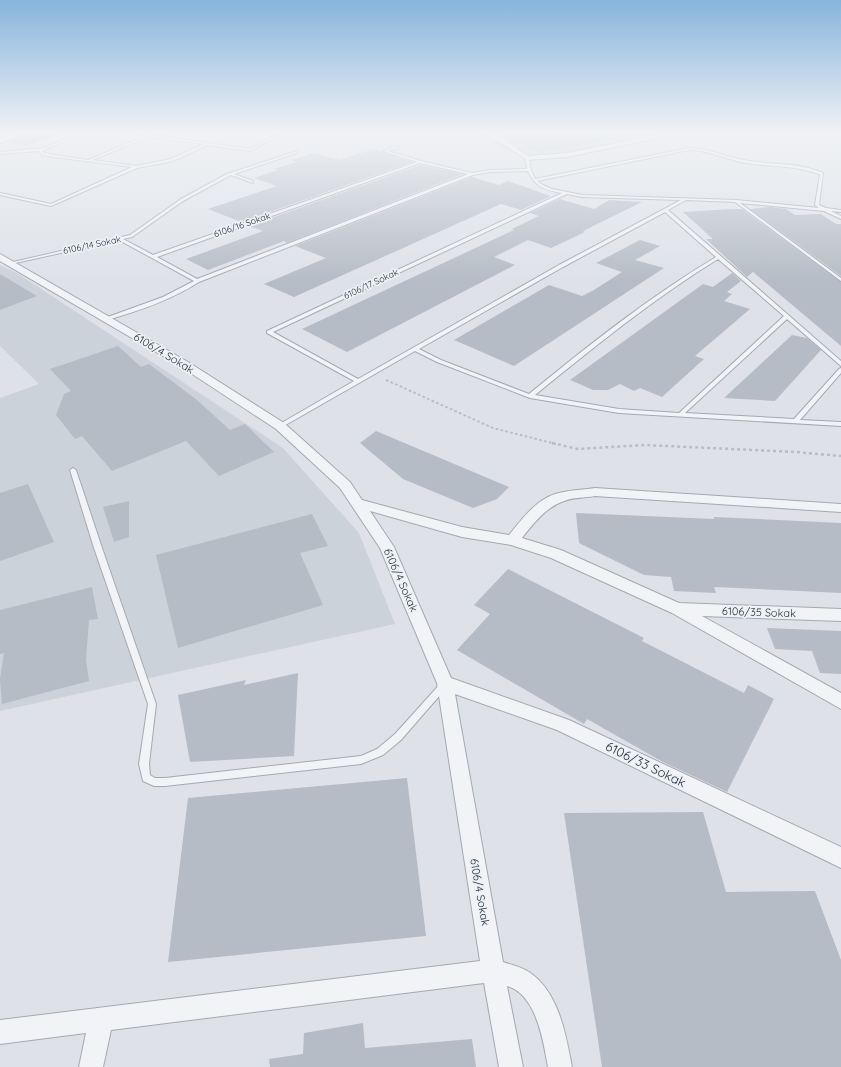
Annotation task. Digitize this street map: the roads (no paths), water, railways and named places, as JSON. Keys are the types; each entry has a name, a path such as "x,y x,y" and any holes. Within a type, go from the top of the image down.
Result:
{"street":[{"name":"6106/4 Sokak","path":"5,260 184,364 280,426 345,485 387,547 445,684 493,970 511,1067"},
{"path":"512,540 536,512 547,504 558,498 595,492 841,508"},
{"path":"358,503 462,532 512,540 556,554 677,609 841,702"},
{"name":"6106/35 Sokak","path":"677,609 841,615"},
{"name":"6106/33 Sokak","path":"445,684 563,725 841,858"},
{"path":"0,1032 493,970 522,981 540,998 552,1026 560,1067"},
{"path":"90,1067 101,1019"}],"lane":[{"path":"0,194 51,205 103,182"},
{"name":"6106/14 Sokak","path":"5,260 131,236 182,200 216,182"},
{"name":"6106/16 Sokak","path":"153,257 364,182"},
{"path":"107,319 163,298 197,281 452,182"},
{"path":"536,182 551,190 604,198 736,201 841,211"},
{"path":"821,182 817,205 828,209 841,218"},
{"name":"6106/17 Sokak","path":"358,381 269,332 566,193"},
{"path":"280,426 561,266 684,200"},
{"path":"736,201 841,280"},
{"path":"665,210 841,364"},
{"path":"120,239 197,281"},
{"path":"530,396 604,336 683,277 718,257"},
{"path":"680,415 786,317"},
{"path":"415,349 439,361 530,396 618,411 841,424"},
{"path":"795,422 841,370"},
{"path":"73,470 98,548 152,704 144,764 146,778 154,782 165,782 361,760 380,752 398,736 445,684"}]}
